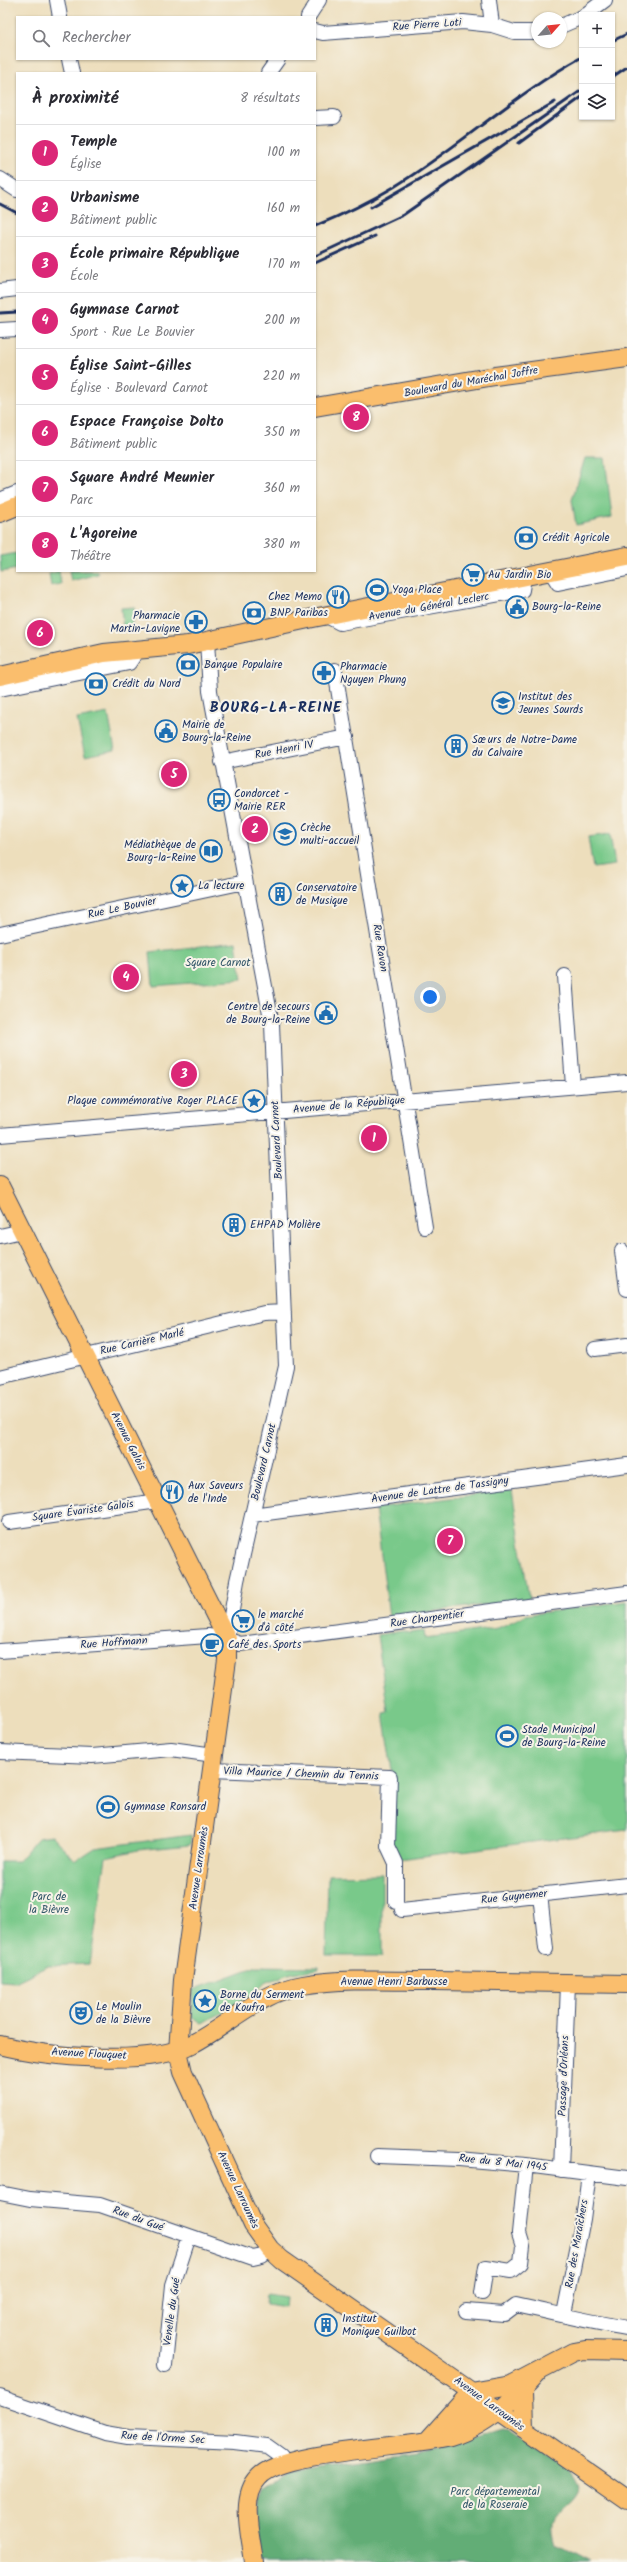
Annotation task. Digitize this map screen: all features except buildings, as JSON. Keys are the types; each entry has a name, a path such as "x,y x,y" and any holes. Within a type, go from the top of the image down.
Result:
{"main road":[{"name":"Boulevard du Maréchal Joffre","path":"316,408 495,376 627,358"},
{"path":"0,513 16,506"},
{"name":"Avenue du Général Leclerc","path":"0,676 132,649 185,646 325,615 627,556"},
{"name":"Avenue Galois","path":"0,1186 227,1639 228,1660 221,1702"},
{"name":"Avenue Larroumès","path":"221,1702 183,1980 178,2051 183,2072 246,2212 270,2249 282,2260 627,2500"},
{"name":"Avenue Henri Barbusse","path":"178,2051 270,1996 285,1989 311,1984 387,1981 627,1984"},
{"path":"181,2015 187,2025 197,2033 210,2033"},
{"name":"Avenue Flouquet","path":"0,2045 79,2056 157,2056 178,2051"},
{"path":"254,2562 249,2522 249,2501 251,2489 258,2477 268,2469 326,2455 449,2437 473,2427 497,2410 499,2395 517,2388 538,2371 574,2352 585,2350 627,2351"},
{"path":"428,2440 476,2395 517,2388"},
{"path":"517,2388 524,2429"},
{"path":"449,2437 476,2395"},
{"path":"249,2522 244,2503 243,2487 248,2473 257,2465 281,2456 326,2455"}],"street":[{"path":"57,0 60,16"},
{"path":"309,16 319,0"},
{"path":"488,0 492,24"},
{"path":"589,12 605,0"},
{"path":"567,23 579,18"},
{"name":"Rue Pierre Loti","path":"316,31 323,33 463,22 492,24 514,32 531,32"},
{"path":"69,60 72,72"},
{"path":"269,72 277,60"},
{"path":"316,118 334,117"},
{"path":"0,179 16,189"},
{"path":"0,291 16,289"},
{"path":"0,330 16,328"},
{"path":"0,500 16,493"},
{"path":"551,572 558,583 627,569"},
{"name":"Boulevard Carnot","path":"207,641 209,686 272,1024 284,1312 284,1375 252,1515 227,1639"},
{"path":"0,689 129,663 133,657 132,649"},
{"name":"Rue Ravon","path":"335,670 425,1227"},
{"name":"Rue Henri IV","path":"222,762 346,737"},
{"name":"Rue Le Bouvier","path":"0,934 245,882"},
{"path":"565,976 573,1086"},
{"name":"Avenue de la République","path":"0,1135 627,1082"},
{"path":"0,1236 22,1230"},
{"path":"622,1251 627,1289"},
{"name":"Rue Carrière Marlé","path":"0,1377 264,1313 284,1312"},
{"path":"595,1349 627,1344"},
{"name":"Avenue de Lattre de Tassigny","path":"252,1515 627,1465"},
{"name":"Square Évariste Galois","path":"9,1522 158,1501"},
{"name":"Rue Charpentier","path":"227,1639 240,1644 627,1593"},
{"name":"Rue Hoffmann","path":"0,1651 208,1636 227,1639"},
{"name":"Villa Maurice / Chemin du Tennis","path":"0,1752 92,1756 171,1749 213,1763 390,1777 388,1846 396,1863 399,1906"},
{"name":"Rue Guynemer","path":"399,1906 627,1885"},
{"path":"540,1894 546,1949"},
{"name":"Passage d'Orléans","path":"561,2170 568,1983"},
{"name":"Rue du 8 Mai 1945","path":"378,2156 459,2159 526,2165 627,2178"},
{"path":"482,2292 486,2267 511,2271 521,2263 523,2246 519,2233 526,2165"},
{"name":"Rue des Maraîchers","path":"564,2314 583,2219 589,2174"},
{"name":"Rue du Gué","path":"0,2193 30,2199 100,2205 253,2258 262,2256 270,2249"},
{"name":"Venelle du Gué","path":"165,2365 173,2285 189,2236"},
{"path":"466,2311 504,2314 516,2305 564,2314 576,2320 627,2328"},
{"name":"Rue de l'Orme Sec","path":"0,2396 105,2433 128,2437 235,2442 267,2446 281,2456"}],"green space":[{"path":"585,458 605,458 612,517 576,525 572,500"},
{"path":"16,553 16,569 1,572 0,556"},
{"path":"59,572 61,584 51,586 49,574"},
{"path":"69,572 97,572 98,574 71,581"},
{"path":"134,607 135,619 132,619 132,626 123,628 121,608"},
{"path":"108,713 115,750 85,756 77,719"},
{"path":"610,834 615,865 593,868 588,837"},
{"name":"Square Carnot","path":"236,942 242,979 153,986 150,952"},
{"path":"512,1490 529,1599 389,1617 375,1508"},
{"name":"Stade Municipal de Bourg-la-Reine","path":"627,1601 627,1830 399,1859 391,1842 393,1777 383,1713 388,1712 377,1635 403,1631 410,1633 424,1631 425,1638 498,1628 526,1615"},
{"name":"Parc de la Bièvre","path":"191,1835 190,1845 138,1850 106,1857 90,1964 48,1966 15,1982 0,1981 0,1861 18,1861 38,1838 52,1836 75,1861 95,1848"},
{"path":"382,1874 382,1956 326,1956 328,1875"},
{"path":"257,1966 318,1967 318,1969 292,1973 265,1983 257,1991 220,2014 201,2023 192,2017 193,1990"},
{"path":"267,2294 286,2297 285,2307 266,2304"},
{"name":"Parc départemental de la Roseraie","path":"503,2429 509,2430 571,2472 579,2489 569,2504 555,2517 553,2532 556,2544 590,2562 262,2562 255,2499 259,2487 285,2470 421,2452 442,2447 467,2437 470,2439"}],"railway":[{"path":"615,40 627,34"},
{"path":"316,226 355,208 394,187 441,155 534,87 579,59"},
{"path":"615,75 627,67"},
{"path":"316,256 403,215 579,92"},
{"path":"519,143 579,99"},
{"path":"371,207 555,102"},
{"path":"0,204 16,212"},
{"path":"316,263 375,236"},
{"path":"0,313 16,312"}],"place":[{"name":"L'Agoreine","path":"356,417"},
{"name":"Crédit Agricole","path":"526,538"},
{"name":"Au Jardin Bio","path":"473,575"},
{"name":"Yoga Place","path":"377,590"},
{"name":"Chez Memo","path":"338,597"},
{"name":"Bourg-la-Reine","path":"517,607"},
{"name":"BNP Paribas","path":"254,613"},
{"name":"Pharmacie Martin-Lavigne","path":"196,622"},
{"name":"Espace Françoise Dolto","path":"40,633"},
{"name":"Banque Populaire","path":"188,665"},
{"name":"Pharmacie Nguyen Phung","path":"324,673"},
{"name":"Crédit du Nord","path":"96,684"},
{"name":"Institut des Jeunes Sourds","path":"503,703"},
{"name":"Mairie de Bourg-la-Reine","path":"166,731"},
{"name":"Sœurs de Notre-Dame du Calvaire","path":"456,746"},
{"name":"Église Saint-Gilles","path":"174,774"},
{"name":"Condorcet - Mairie RER","path":"219,800"},
{"name":"Urbanisme","path":"255,829"},
{"name":"Crèche multi-accueil","path":"285,834"},
{"name":"Médiathèque de Bourg-la-Reine","path":"211,851"},
{"name":"La lecture","path":"182,886"},
{"name":"Conservatoire de Musique","path":"280,894"},
{"name":"Gymnase Carnot","path":"126,977"},
{"name":"Centre de secours de Bourg-la-Reine","path":"326,1013"},
{"name":"École primaire République","path":"184,1074"},
{"name":"Plaque commémorative Roger PLACE","path":"254,1101"},
{"name":"Temple","path":"374,1138"},
{"name":"EHPAD Molière","path":"234,1225"},
{"name":"Aux Saveurs de l'Inde","path":"172,1492"},
{"name":"Square André Meunier","path":"450,1541"},
{"name":"le marché d'à côté","path":"243,1621"},
{"name":"Café des Sports","path":"212,1645"},
{"name":"Stade Municipal de Bourg-la-Reine","path":"507,1736"},
{"name":"Gymnase Ronsard","path":"108,1807"},
{"name":"Borne du Serment de Koufra","path":"205,2001"},
{"name":"Le Moulin de la Bièvre","path":"81,2013"},
{"name":"Institut Monique Guilbot","path":"326,2325"}],"district":[{"name":"BOURG-LA-REINE","path":"276,708"}]}
